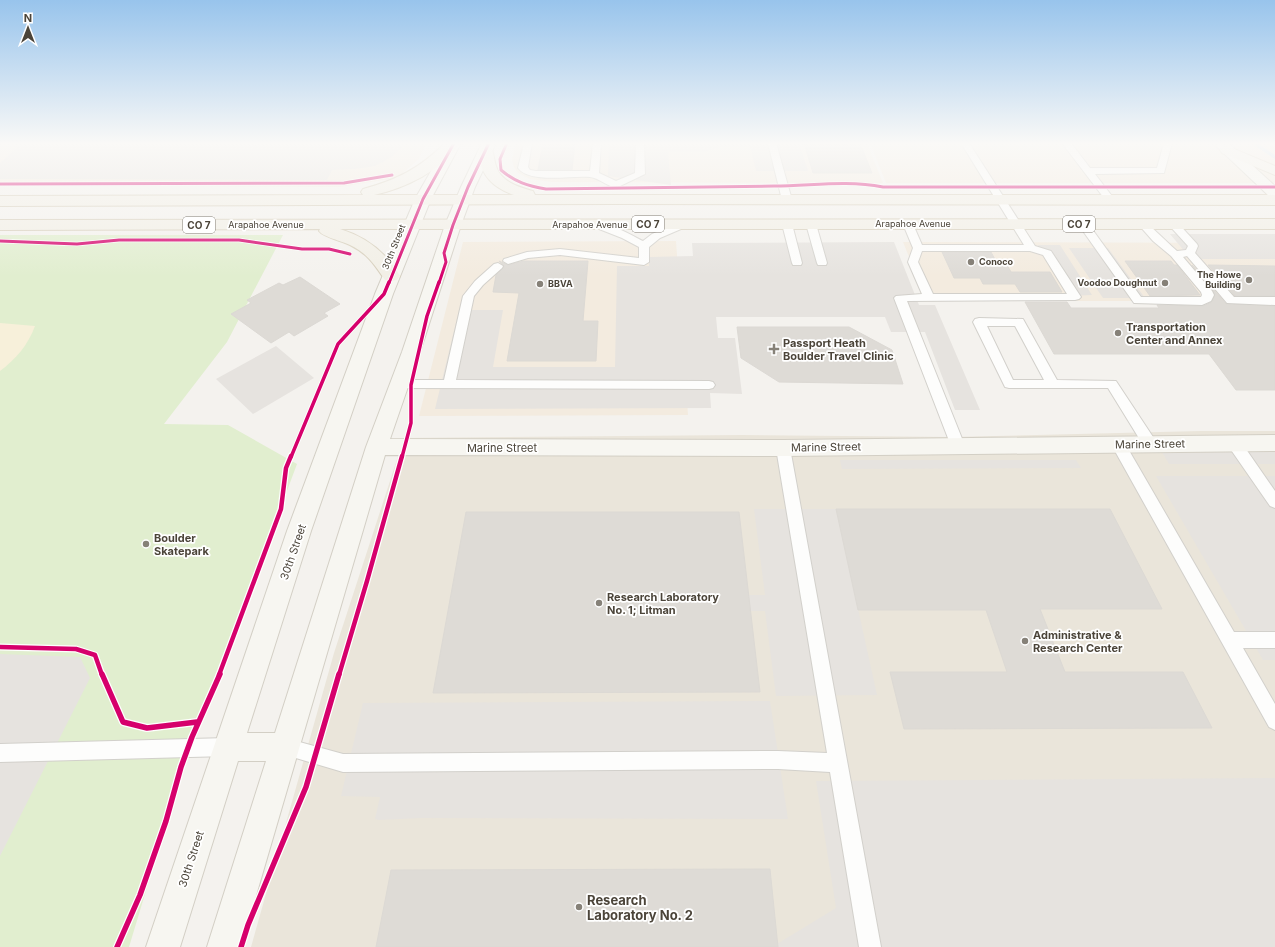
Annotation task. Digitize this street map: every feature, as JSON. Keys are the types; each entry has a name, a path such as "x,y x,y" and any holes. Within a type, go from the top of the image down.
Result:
{"main road":[{"path":"313,200 357,194 385,187"},
{"name":"30th Street","path":"163,947 300,531 391,276 429,187"},
{"path":"224,947 377,447 453,225 469,187"},
{"path":"508,187 519,192 559,199"},
{"name":"CO 7","path":"0,201 559,199 616,192 787,200 1275,200"},
{"name":"Arapahoe Avenue","path":"0,225 1275,224"},
{"path":"303,225 342,234 357,242 379,258 388,269 391,276"},
{"name":"Marine Street","path":"377,447 783,448 1275,443"},
{"path":"228,747 285,747"}],"lane":[{"path":"610,187 616,192 622,187"},
{"path":"784,187 787,200"},
{"path":"992,187 1031,248"},
{"path":"1100,187 1110,200"},
{"path":"644,246 656,236 684,224"},
{"path":"787,224 797,263"},
{"path":"811,224 822,263"},
{"path":"908,224 918,248 913,262 929,298"},
{"path":"1083,224 1138,301 1202,302 1208,298 1206,291 1175,254 1142,224"},
{"path":"1172,224 1193,246 1190,253"},
{"path":"598,225 626,236 644,246"},
{"path":"449,384 465,310 471,291 503,263 533,252 571,251 612,260 644,262 644,246"},
{"path":"918,248 1031,248 1047,253 1075,296 900,298 958,446"},
{"path":"1175,254 1190,253"},
{"path":"1190,253 1231,302 1275,301"},
{"path":"1052,384 1019,322 979,322 1009,384 1052,384 1112,384 1150,444"},
{"path":"399,384 709,385"},
{"path":"1234,443 1275,502"},
{"path":"1118,444 1275,721"},
{"path":"783,448 870,947"},
{"path":"1230,640 1275,640"},
{"path":"0,753 228,747"},
{"path":"285,747 343,763 778,760 838,763"}],"shaded area":[{"path":"1170,234 1275,234 1275,259 1191,259"},
{"path":"676,241 688,415 419,416 463,242"},
{"path":"894,242 919,305 935,305 980,410 955,410 925,332 891,332 885,317 716,317 718,338 735,338 742,394 710,393 711,408 435,409 459,310 503,310 493,367 615,367 617,266 649,266 649,257 693,256 692,243"},
{"path":"903,242 1275,243 1275,301 927,301"},
{"path":"1038,245 1060,245 1092,295 1069,296"},
{"path":"1069,248 1108,248 1145,298 1103,298"},
{"path":"276,346 314,378 253,414 216,379"},
{"path":"1201,431 1275,431 1275,947 251,947 334,653 404,438 742,435 952,437"},
{"path":"1162,452 1275,452 1275,464 1169,464"},
{"path":"840,460 1076,460 1081,468 842,469"},
{"path":"1156,476 1275,476 1275,660 1263,660"},
{"path":"754,509 836,509 877,695 776,696 765,611 750,611 748,595 765,595"},
{"path":"0,654 80,657 90,678 0,856"},
{"path":"770,701 788,819 421,818 379,820 375,819 380,797 341,796 363,703"},
{"path":"1275,778 1275,947 778,947 777,944 836,908 816,781"}],"green space":[{"path":"0,235 283,235 227,342 164,424 228,425 297,464 180,778 129,947 0,947"}],"sand":[{"path":"0,323 35,326 21,351 0,371"}],"building":[{"path":"942,252 991,252 997,263 1006,263 1011,272 1050,272 1062,292 1020,292 1015,284 983,284 980,278 954,278"},
{"path":"499,261 508,265 524,261 588,261 583,321 598,321 596,361 507,361 519,293 493,292 496,275 504,267"},
{"name":"Voodoo Doughnut","path":"1125,261 1171,261 1174,265 1177,265 1200,295 1150,296"},
{"path":"1192,265 1226,304 1275,306 1275,390 1236,390 1209,354 1054,354 1025,302 1067,302 1071,308 1159,308 1157,305 1203,306 1212,302 1215,294"},
{"name":"The Howe Building","path":"1208,265 1275,266 1275,296 1235,296"},
{"path":"300,277 340,304 324,313 328,316 294,336 289,332 271,343 231,314 251,303 247,300 279,283 283,285"},
{"path":"737,327 849,327 892,350 903,384 779,382 741,358"},
{"name":"Administrative & Research Center","path":"836,509 1110,509 1162,609 1040,609 1065,672 1183,672 1212,728 904,729 890,672 1007,672 986,610 858,610"},
{"name":"Research Laboratory No. 1; Litman","path":"466,512 739,512 760,692 433,693"},
{"name":"Research Laboratory No. 2","path":"770,869 778,947 376,947 391,870"}],"cycle path":[{"path":"117,947 140,895 166,821 181,767 192,737 213,691 267,549 281,509 286,468 312,403 338,344 384,294 423,199 430,187"},
{"path":"241,947 248,925 306,787 367,581 411,423 411,385 427,316 446,262 444,253 468,187"},
{"path":"534,187 546,189 689,187"},
{"path":"0,241 77,244 119,240 239,240 302,249 329,249 350,254"},
{"path":"0,647 76,649 95,655 111,697 123,722 147,728 197,722"}],"place":[{"name":"Conoco","path":"971,262"},
{"name":"The Howe Building","path":"1249,280"},
{"name":"Voodoo Doughnut","path":"1165,283"},
{"name":"BBVA","path":"540,284"},
{"name":"Transportation Center and Annex","path":"1118,333"},
{"name":"Passport Heath Boulder Travel Clinic","path":"774,349"},
{"name":"Boulder Skatepark","path":"146,544"},
{"name":"Research Laboratory No. 1; Litman","path":"599,603"},
{"name":"Administrative & Research Center","path":"1025,641"},
{"name":"Research Laboratory No. 2","path":"579,907"}]}
